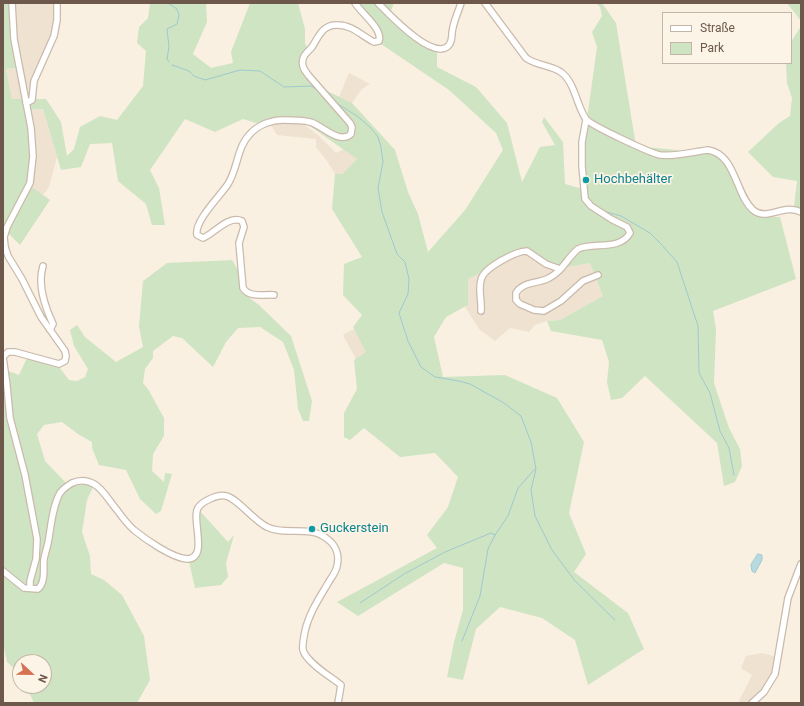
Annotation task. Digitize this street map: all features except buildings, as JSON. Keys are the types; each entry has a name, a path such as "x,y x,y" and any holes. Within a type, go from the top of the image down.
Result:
{"street":[{"path":"12,3 14,39 33,142 31,176 28,188 7,227 4,241 8,256 22,279 41,317 66,353 66,358 63,362 56,364 15,352 6,354 3,360 7,379 10,418 25,475 37,539 36,559 30,588"},
{"path":"26,103 32,100 34,81 53,40 57,23 57,3"},
{"path":"274,295 252,295 245,292 243,288 239,247 244,227 242,221 230,221 203,238 198,236 196,232 210,207 230,180 242,146 248,135 258,127 273,121 302,121 313,123 339,136 348,136 351,134 352,128 350,123 309,76 304,68 303,62 305,54 320,33 331,25 348,26 374,42 379,40 380,37 378,30 355,3"},
{"path":"378,3 413,36 431,46 442,48 446,47 451,40 454,22 461,3"},
{"path":"485,3 526,58 555,69 565,76 571,85 586,120 582,148 585,199 591,206 627,227 630,232 626,238 620,242 578,249 549,279 522,287 516,293 517,301 534,310 544,311 555,306 583,281 598,275"},
{"path":"586,120 622,139 656,154 674,155 708,150 712,151 727,162 743,196 755,212 768,214 790,209 801,212"},
{"path":"481,311 480,281 482,276 488,269 519,252 527,251 546,264 560,269"},
{"path":"43,266 42,290 46,308 53,324 50,330"},
{"path":"3,571 22,587 38,589 42,583 45,554 56,503 63,490 71,484 84,481 95,484 134,530 166,551 186,559 192,558 197,551 198,544 196,517 198,508 212,498 222,495 227,496 268,528 317,533 324,536 333,544 338,558 337,566 311,610 303,638 303,651 309,660 341,685 338,703"},
{"path":"752,703 764,692 774,674 788,598 801,564"}],"shaded area":[{"path":"12,3 56,3 56,23 29,99 12,99 6,69 16,68 12,38"},
{"path":"349,73 370,84 362,89 352,103 339,97"},
{"path":"43,109 57,157 49,187 43,195 32,187 36,153 29,110"},
{"path":"279,121 303,124 318,135 336,153 344,149 357,159 342,174 335,174 316,147 316,139 277,135 270,124"},
{"path":"523,253 568,267 590,263 603,296 560,320 547,321 535,325 529,332 510,328 495,341 479,329 465,307 468,305 468,279"},
{"path":"354,329 367,353 356,359 343,335"},
{"path":"762,653 777,657 773,673 763,691 749,703 740,703 739,701 752,675 741,668 746,656"}],"green space":[{"path":"3,3 12,3 12,38 16,68 6,69 12,99 46,99 61,122 67,156 74,149 80,127 100,116 117,120 143,86 146,51 137,43 139,27 148,18 150,3 206,3 207,22 193,54 211,68 233,63 231,52 250,3 298,3 305,29 305,44 308,48 301,60 315,85 352,103 395,150 408,192 418,214 428,252 465,210 503,150 496,133 449,90 381,44 382,32 358,3 394,3 390,13 437,51 437,67 476,87 507,123 522,182 540,147 555,145 542,122 544,117 563,142 565,184 579,188 588,182 589,177 584,177 587,119 597,47 592,32 602,16 600,7 596,3 602,3 616,23 636,146 716,154 728,164 742,199 752,212 765,217 780,217 796,279 713,311 716,329 714,383 729,428 740,449 742,466 735,482 724,486 717,443 645,376 622,398 611,400 607,382 609,362 602,340 551,331 547,321 560,320 603,296 590,263 568,267 523,253 468,279 468,305 446,317 434,337 443,377 505,375 557,398 584,442 569,513 586,554 574,572 628,613 644,649 588,685 575,640 542,618 500,607 476,629 463,680 447,677 454,642 463,610 463,568 444,563 358,616 337,602 437,548 427,535 448,507 458,477 435,453 400,457 364,428 350,440 344,437 344,413 357,389 354,360 366,352 353,327 362,315 343,295 344,264 362,257 332,209 335,174 342,174 357,159 300,119 279,118 256,123 243,119 215,132 185,119 150,170 159,188 165,225 152,225 146,204 118,181 112,143 90,144 81,167 61,170 43,109 26,110 32,187 50,200 20,245 3,228"},
{"path":"787,3 801,3 801,21"},
{"path":"801,26 801,209 794,206 797,181 773,177 748,152 779,123 790,116 792,98 787,83 786,64 792,64 792,40"},
{"path":"232,260 238,270 240,291 259,305 291,336 312,401 309,421 303,421 298,409 294,370 283,342 260,327 238,328 226,342 213,367 182,338 173,336 153,351 153,358 145,369 143,383 148,389 164,418 164,436 153,454 152,471 164,482 165,473 172,474 161,511 156,514 140,499 126,470 99,465 92,448 92,442 62,422 44,425 37,434 45,461 70,487 87,484 94,485 87,500 82,532 90,556 91,574 104,580 122,595 144,636 150,680 137,703 34,703 30,694 52,694 52,654 12,654 12,667 7,662 3,643 3,369 19,375 27,358 59,367 69,380 77,381 85,377 88,369 74,346 70,330 77,325 85,337 116,362 143,347 139,326 143,281 167,263"},
{"path":"199,510 228,542 234,535 226,563 228,577 221,585 195,588 189,562 197,556"}],"water":[{"path":"758,554 762,555 762,560 755,573 752,571 751,565"}],"waterway":[{"path":"168,3 177,9 179,15 177,24 167,29 169,47 167,59 169,62"},
{"path":"172,65 189,71 194,76 205,80 240,70 260,71 284,87 311,86 319,91"},
{"path":"335,102 357,116 370,127 378,137 383,162 378,188 382,212 397,254 405,262 409,279 408,294 399,313 408,341 421,367 435,377 470,384 504,403 521,416 531,442 536,469 531,490 535,516 552,550 575,581 615,620"},
{"path":"603,211 621,216 650,233 677,262 698,326 699,373 710,393 720,431 729,448 734,475"},
{"path":"462,641 480,596 488,549 495,535 508,516 518,488 535,469"},
{"path":"360,603 404,574 445,552 491,533 495,535"}],"place":[{"name":"Hochbehälter","path":"586,180"},
{"name":"Guckerstein","path":"312,529"}]}
